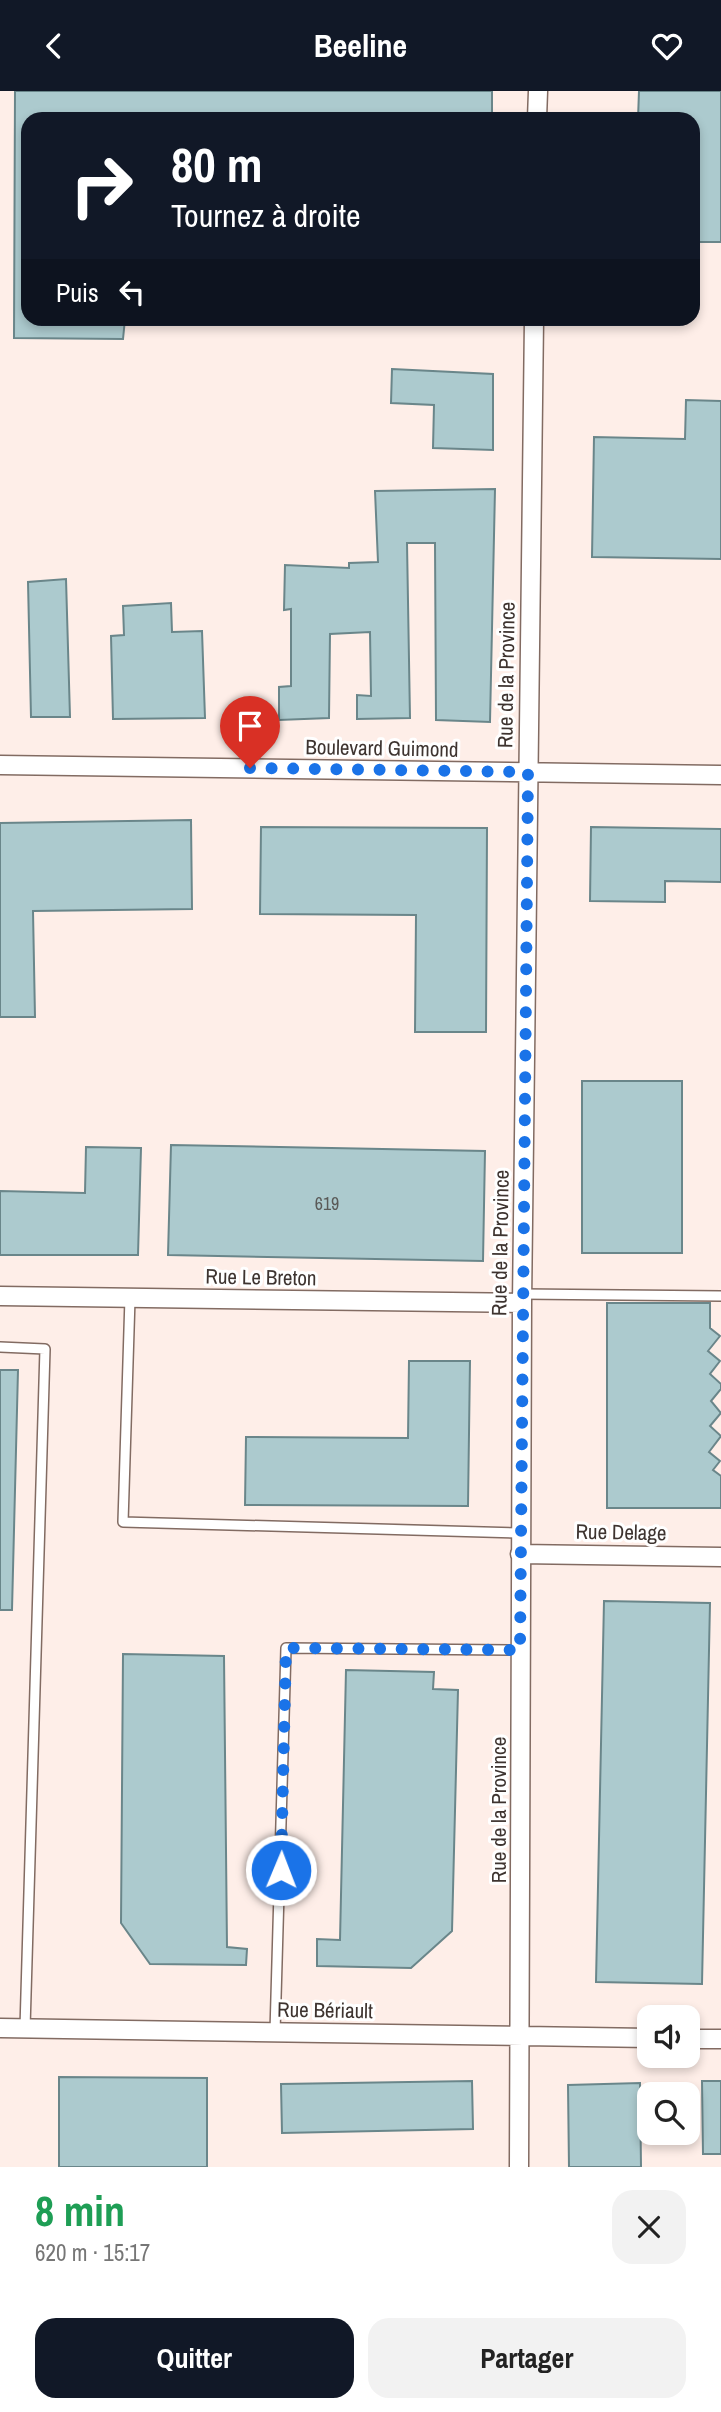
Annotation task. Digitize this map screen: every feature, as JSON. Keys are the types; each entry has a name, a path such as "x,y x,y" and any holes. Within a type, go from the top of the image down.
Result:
{"street":[{"path":"537,112 538,91"},
{"name":"Rue de la Province","path":"519,2167 520,1533 534,326"},
{"name":"Boulevard Guimond","path":"0,765 721,775"},
{"name":"Rue Le Breton","path":"0,1296 522,1299"},
{"name":"Rue Delage","path":"520,1554 721,1557"},
{"name":"Rue Bériault","path":"0,2028 637,2038"},
{"path":"700,2039 721,2039"}],"lane":[{"path":"522,1299 721,1296"},
{"path":"130,1298 123,1522 520,1533"},
{"path":"0,1347 45,1349 25,2028"},
{"path":"275,2032 286,1648 520,1650"}],"building":[{"path":"15,91 492,91 492,112 21,112 21,326 124,326 123,339 14,338"},
{"path":"639,91 721,91 721,242 700,242 700,112 638,112"},
{"path":"392,369 493,374 493,450 433,448 434,405 391,403"},
{"path":"686,400 721,401 721,559 592,557 594,437 685,439"},
{"path":"495,489 490,722 436,720 435,543 407,543 410,718 357,719 357,695 371,696 370,632 330,634 329,718 279,720 279,687 291,686 291,609 284,610 285,565 349,568 349,563 378,562 375,491"},
{"path":"66,579 70,717 31,717 28,582"},
{"path":"171,603 172,632 202,631 205,718 113,719 111,636 124,635 123,606"},
{"path":"191,820 192,909 33,911 35,1017 0,1017 0,823"},
{"path":"261,827 487,828 486,1032 415,1032 416,915 260,914"},
{"path":"591,827 721,829 721,882 665,881 665,902 590,901"},
{"path":"582,1081 682,1081 682,1253 582,1253"},
{"path":"171,1145 485,1151 483,1261 168,1255"},
{"path":"86,1147 141,1148 138,1255 0,1255 0,1191 85,1193"},
{"path":"607,1303 710,1303 710,1328 720,1336 708,1351 720,1361 710,1374 721,1384 721,1389 711,1401 721,1413 710,1426 721,1436 709,1452 720,1461 713,1470 721,1476 721,1508 607,1508"},
{"path":"409,1361 470,1361 468,1506 245,1505 246,1437 408,1438"},
{"path":"0,1370 18,1370 12,1610 0,1610"},
{"path":"604,1601 710,1603 702,1984 596,1982"},
{"path":"123,1654 224,1656 227,1947 247,1949 246,1965 150,1964 121,1923"},
{"path":"346,1670 434,1672 433,1689 458,1690 452,1931 411,1968 317,1966 317,1939 340,1940"},
{"path":"59,2077 207,2078 207,2167 59,2167"},
{"path":"472,2081 473,2129 282,2133 281,2084"},
{"path":"702,2081 721,2081 721,2154 703,2154"},
{"path":"637,2083 637,2145 641,2145 641,2167 569,2167 568,2085"}],"route":[{"path":"250,768 528,772 520,1650 286,1648 281,1870"}]}
